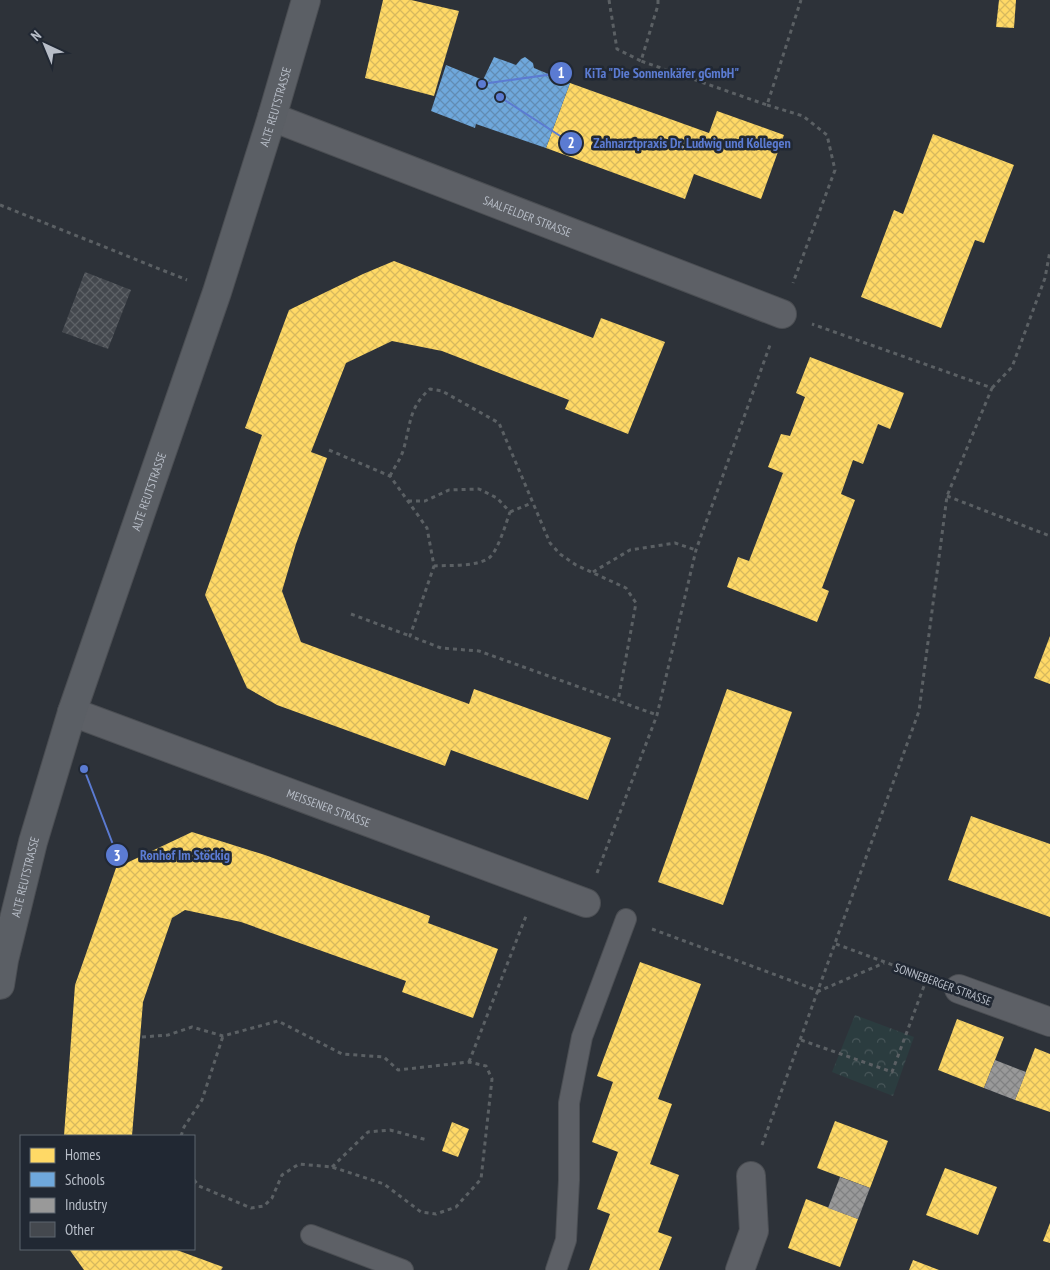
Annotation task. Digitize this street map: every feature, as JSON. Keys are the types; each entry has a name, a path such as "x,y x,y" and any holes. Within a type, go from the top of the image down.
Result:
{"main road":[{"name":"ALTE REUTSTRASSE","path":"0,985 4,960 33,842 72,712 217,292 272,117 306,0"}],"street":[{"name":"SAALFELDER STRASSE","path":"272,117 782,314"},
{"name":"MEISSENER STRASSE","path":"72,712 586,903"},
{"name":"SONNEBERGER STRASSE","path":"960,989 1050,1022"},
{"path":"740,1270 754,1231 751,1176"}],"lane":[{"path":"556,1270 566,1240 570,1103 582,1037 626,919"},
{"path":"311,1235 403,1270"}],"path":[{"path":"586,903 657,715 696,550 835,170 827,135 803,116 641,61 617,49 609,0"},
{"path":"641,61 658,0"},
{"path":"768,105 801,0"},
{"path":"0,205 217,292"},
{"path":"751,1176 919,712 946,496 992,388 1012,367 1045,278 1050,251"},
{"path":"782,314 992,388"},
{"path":"390,476 402,453 412,412 419,398 430,389 442,391 499,423 550,543 560,554 576,565 626,588 636,603 618,701"},
{"path":"330,450 390,476 427,528 434,566 410,636"},
{"path":"408,501 425,501 449,490 479,489 497,498 510,512"},
{"path":"946,496 1050,536"},
{"path":"510,512 532,503"},
{"path":"434,566 470,564 489,558 503,535 510,512"},
{"path":"592,572 630,550 674,543 696,550"},
{"path":"351,614 441,648 480,651 657,715"},
{"path":"469,1062 538,884"},
{"path":"626,919 819,991 884,963"},
{"name":"SONNEBERGER STRASSE","path":"836,944 960,989"},
{"path":"801,1040 892,1072 927,978"},
{"path":"142,1037 168,1035 192,1027 223,1036 278,1021 342,1054 384,1057 398,1070 469,1062 486,1066 492,1079 481,1179 456,1207 436,1214 421,1212 384,1184 332,1168 299,1164 282,1175 272,1198 264,1206 252,1208 199,1186 195,1181"},
{"path":"181,1135 184,1127 202,1100 223,1036"},
{"path":"332,1168 368,1132 390,1130 427,1140"}],"green space":[{"path":"855,1015 914,1037 893,1096 832,1072"}],"building: Homes":[{"path":"383,0 411,0 459,11 434,96 365,78"},
{"path":"999,0 1016,0 1014,28 996,27"},
{"path":"570,83 709,133 717,111 784,135 761,199 694,174 685,199 546,148"},
{"path":"933,134 1014,165 984,243 975,240 941,328 861,297 894,210 903,214"},
{"path":"394,261 593,338 601,318 665,342 628,434 565,409 569,400 442,351 392,341 346,363 311,452 327,458 296,544 282,591 301,642 469,704 474,689 611,738 588,800 451,750 445,766 277,705 247,688 205,595 262,435 245,428 289,310"},
{"path":"810,357 904,393 890,429 878,424 863,464 853,460 841,494 855,500 822,588 829,591 817,622 727,587 738,557 749,561 783,473 768,467 781,434 790,436 805,397 796,393"},
{"path":"1050,636 1050,684 1034,678"},
{"path":"727,689 792,712 723,905 658,882"},
{"path":"971,816 1050,844 1050,917 948,880"},
{"path":"192,832 265,855 430,916 428,923 498,949 473,1018 402,992 406,981 241,922 185,910 172,918 143,1002 132,1135 64,1135 75,985 116,868"},
{"path":"640,962 701,984 658,1099 672,1104 650,1164 679,1175 658,1232 672,1237 659,1270 589,1270 610,1214 597,1209 618,1152 592,1142 613,1082 597,1076"},
{"path":"957,1019 1004,1037 984,1088 938,1070"},
{"path":"1035,1048 1050,1054 1050,1112 1015,1100"},
{"path":"835,1121 888,1141 870,1188 817,1168"},
{"path":"452,1122 469,1129 458,1157 442,1151"},
{"path":"945,1168 997,1187 978,1235 926,1215"},
{"path":"806,1199 858,1219 840,1267 788,1248"},
{"path":"1050,1223 1050,1243 1043,1241"},
{"path":"70,1250 177,1250 223,1267 221,1270 84,1270"},
{"path":"913,1260 939,1270 909,1270"}],"building: Schools":[{"path":"494,57 516,65 525,57 533,63 534,68 570,83 546,148 476,124 475,128 431,111 446,65 483,80"}],"building: Industry":[{"path":"995,1060 1026,1072 1015,1100 984,1088"},
{"path":"840,1177 870,1188 858,1219 828,1208"}],"building: Other":[{"path":"85,272 131,290 108,349 62,332"}],"place":[{"name":"KiTa \"Die Sonnenkäfer gGmbH\"","path":"482,84"},
{"name":"Zahnarztpraxis Dr. Ludwig und Kollegen","path":"500,97"},
{"name":"Ronhof Im Stöckig","path":"84,769"}]}
